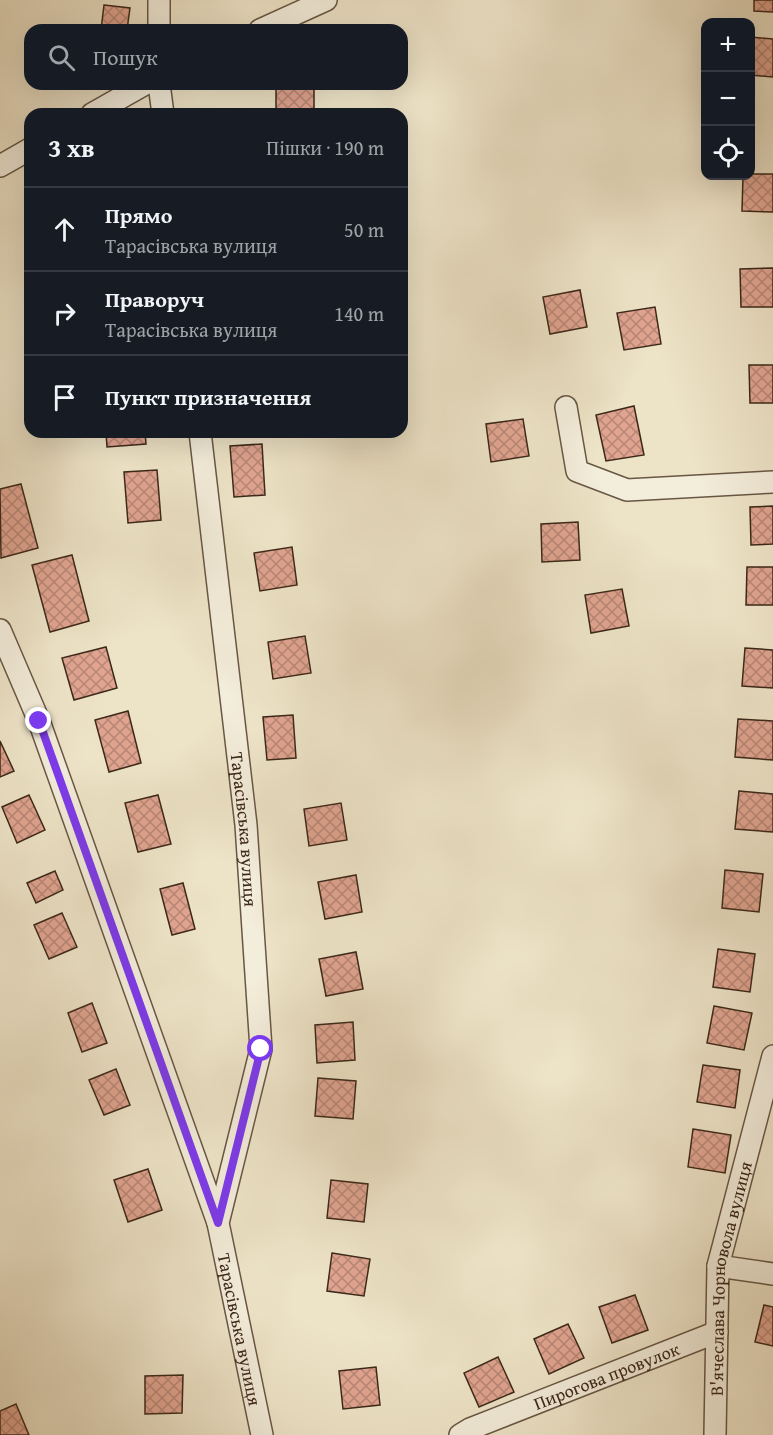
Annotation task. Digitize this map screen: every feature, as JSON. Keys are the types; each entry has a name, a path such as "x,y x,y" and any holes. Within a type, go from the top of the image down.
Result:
{"street":[{"path":"159,0 159,24"},
{"path":"273,24 326,0"},
{"path":"103,108 134,90"},
{"path":"160,90 162,108"},
{"path":"0,166 24,152"},
{"path":"566,407 577,471 627,490 773,482"},
{"name":"Тарасівська вулиця","path":"201,438 246,825 261,1049 218,1223"},
{"name":"Тарасівська вулиця","path":"0,630 39,721 218,1223 262,1435"},
{"name":"В'ячеслава Чорновола вулиця","path":"716,1435 718,1266 773,1056"},
{"path":"718,1266 773,1274"},
{"name":"Пирогова провулок","path":"460,1435 470,1429 717,1332"}],"building":[{"path":"754,0 773,0 773,12 754,11"},
{"path":"104,5 130,8 128,24 102,24"},
{"path":"755,37 773,39 773,77 755,75"},
{"path":"276,90 314,90 314,108 276,108"},
{"path":"755,174 773,174 773,212 742,211 743,180 755,180"},
{"path":"773,268 773,307 741,307 740,269"},
{"path":"580,290 587,327 550,334 543,297"},
{"path":"655,307 661,344 624,350 617,313"},
{"path":"749,365 773,365 773,403 750,403"},
{"path":"634,406 644,455 606,461 596,415"},
{"path":"523,419 529,456 491,462 486,424"},
{"path":"106,438 146,438 146,444 107,447"},
{"path":"262,444 265,495 234,497 230,446"},
{"path":"157,470 161,520 128,523 124,472"},
{"path":"21,484 38,548 1,558 0,489"},
{"path":"773,506 773,544 751,545 750,507"},
{"path":"578,522 580,560 542,562 541,524"},
{"path":"292,547 297,585 260,591 254,553"},
{"path":"72,555 89,621 50,632 32,565"},
{"path":"747,567 773,567 773,605 746,605"},
{"path":"622,589 629,626 591,633 585,595"},
{"path":"305,636 311,673 273,679 268,642"},
{"path":"106,647 117,688 74,700 62,658"},
{"path":"745,648 773,650 773,688 742,686"},
{"path":"128,711 141,763 109,772 95,720"},
{"path":"293,715 296,758 267,760 263,717"},
{"path":"738,719 773,721 773,760 735,757"},
{"path":"0,741 14,771 0,777"},
{"path":"739,791 773,794 773,832 735,829"},
{"path":"29,795 45,830 17,843 2,807"},
{"path":"158,795 171,844 138,852 125,803"},
{"path":"341,803 347,840 309,846 304,809"},
{"path":"725,870 763,874 759,912 722,908"},
{"path":"55,871 63,890 36,903 27,883"},
{"path":"356,875 362,912 325,919 318,882"},
{"path":"183,883 195,929 172,935 160,889"},
{"path":"62,913 77,947 49,959 34,925"},
{"path":"718,949 755,954 750,992 713,987"},
{"path":"356,952 363,989 326,996 319,959"},
{"path":"92,1003 107,1043 82,1052 68,1013"},
{"path":"714,1006 752,1013 744,1050 707,1043"},
{"path":"353,1022 355,1060 317,1063 315,1025"},
{"path":"703,1065 740,1070 735,1108 697,1102"},
{"path":"116,1069 130,1105 104,1115 89,1080"},
{"path":"318,1078 356,1081 353,1119 315,1116"},
{"path":"693,1129 731,1135 725,1173 688,1167"},
{"path":"148,1169 162,1210 128,1222 114,1180"},
{"path":"331,1180 368,1184 364,1222 327,1218"},
{"path":"332,1253 370,1259 364,1296 327,1291"},
{"path":"635,1295 648,1330 612,1343 599,1307"},
{"path":"764,1305 773,1307 773,1346 755,1342"},
{"path":"568,1324 584,1358 549,1374 534,1339"},
{"path":"498,1357 514,1392 479,1407 464,1373"},
{"path":"376,1367 380,1405 343,1409 339,1371"},
{"path":"183,1375 182,1413 145,1414 145,1376"},
{"path":"16,1404 29,1435 0,1435 0,1411"}],"route":[{"path":"39,721 218,1223 261,1049"}]}
